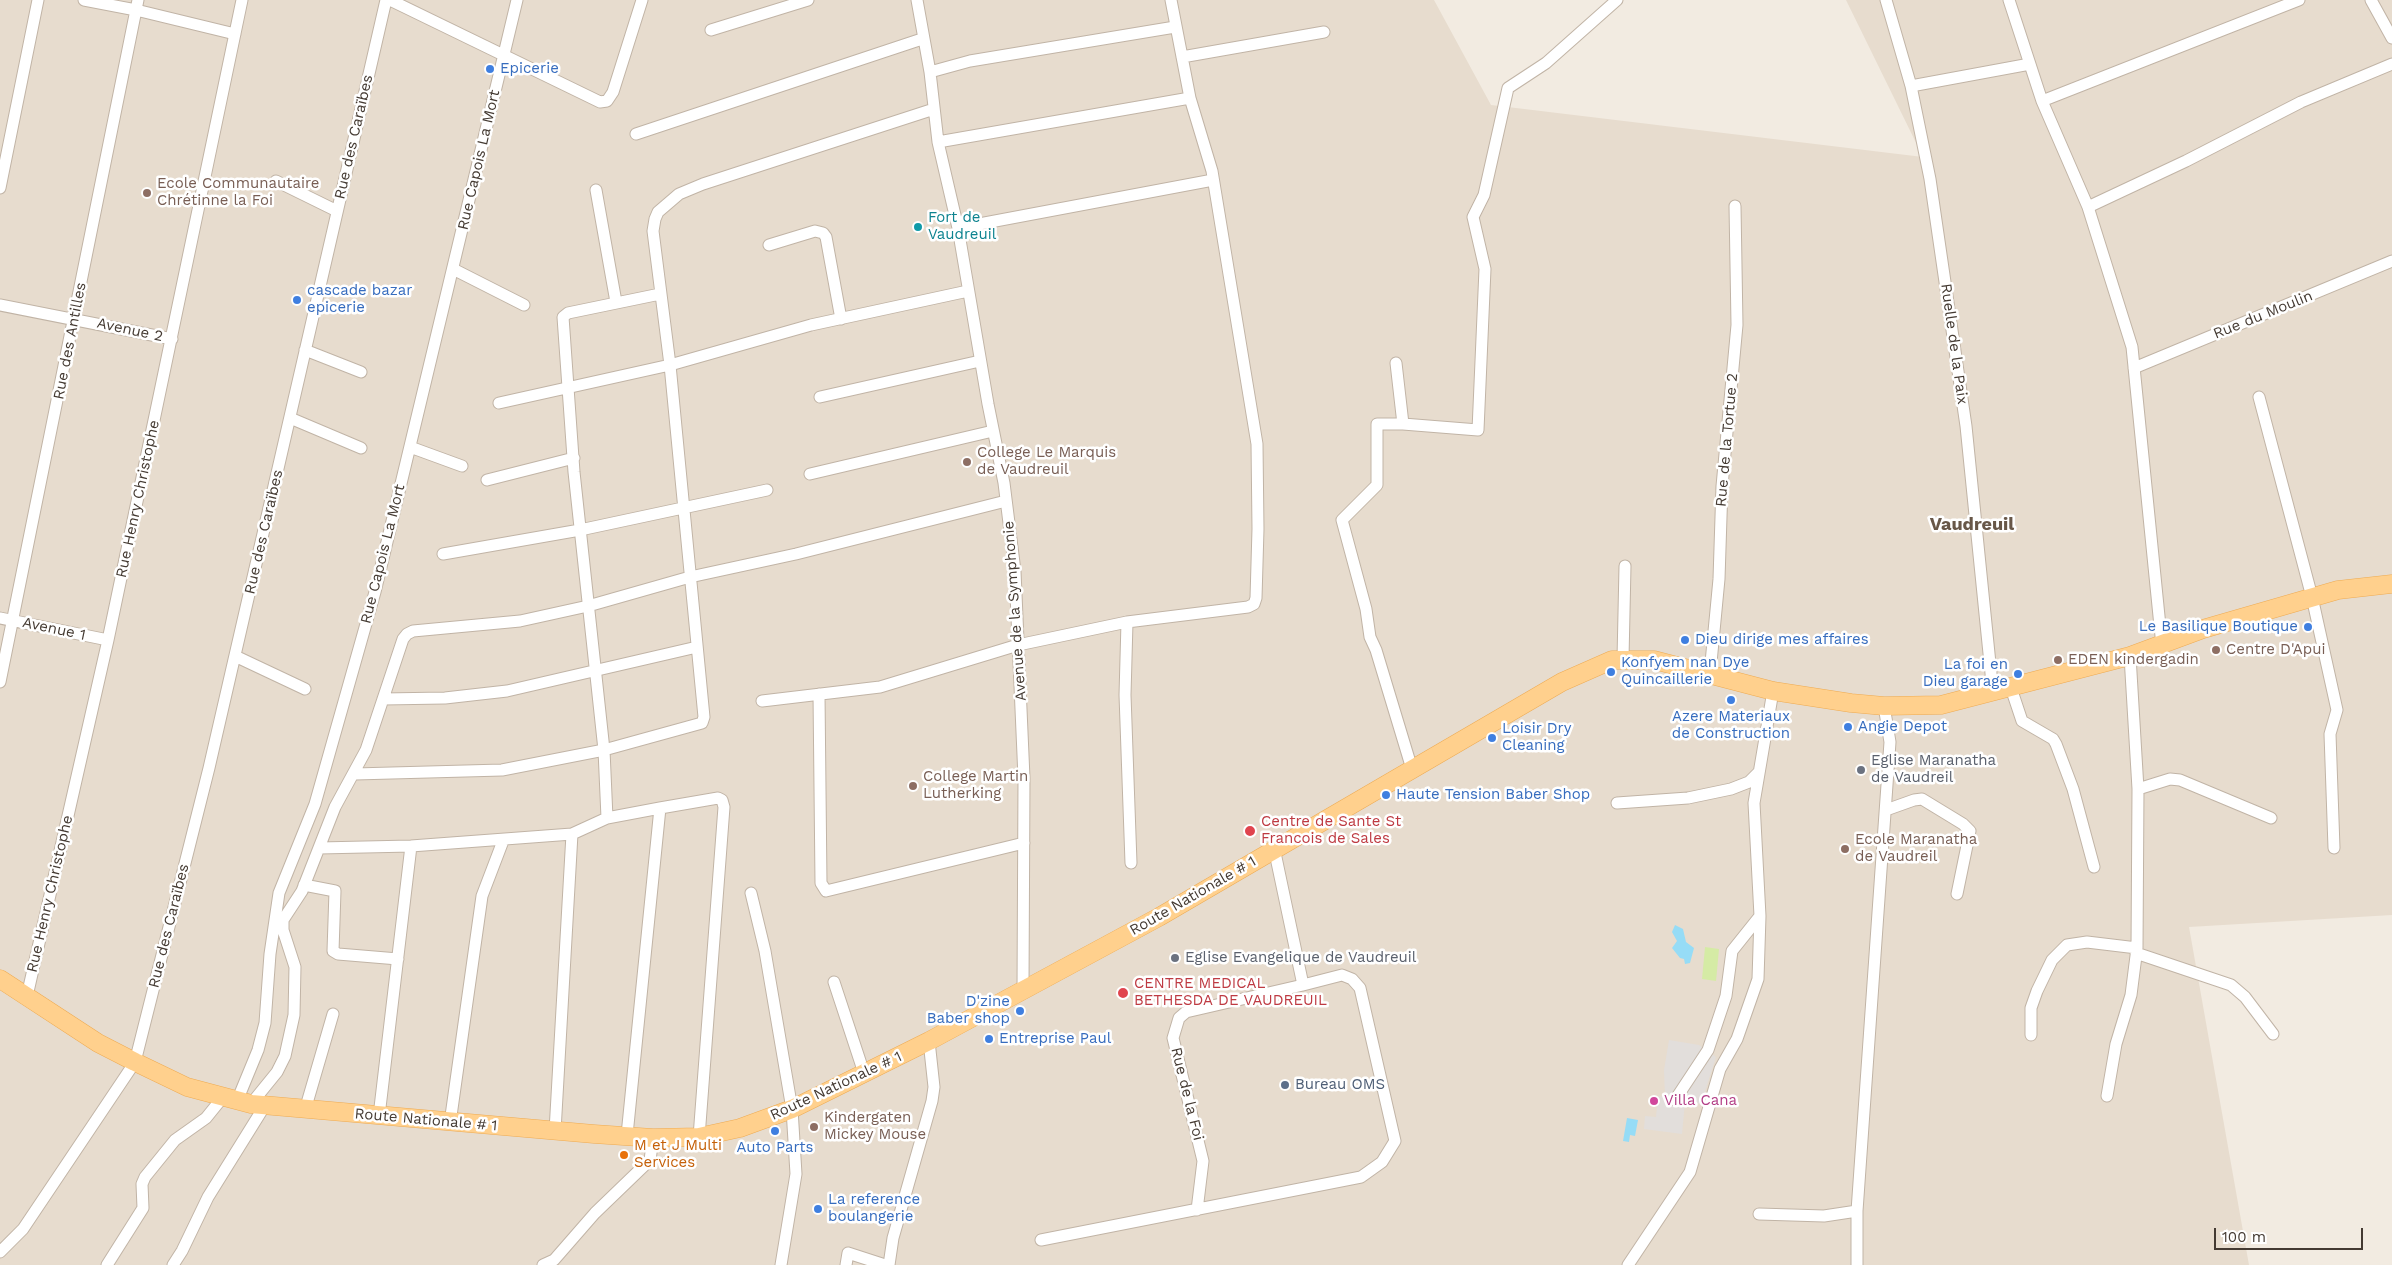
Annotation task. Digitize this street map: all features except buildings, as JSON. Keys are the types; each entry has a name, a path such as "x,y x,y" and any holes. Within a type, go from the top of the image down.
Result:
{"main road":[{"name":"Route Nationale # 1","path":"0,979 98,1043 135,1062 188,1087 244,1102 305,1110 555,1131 627,1134 653,1138 699,1137 740,1128 792,1109 929,1041 1159,917 1274,848 1307,832 1562,682 1594,667 1623,658 1654,660 1710,673 1773,691 1804,697 1884,706 1941,705 2130,656 2146,649 2162,646 2202,629 2338,590 2392,584"}],"street":[{"path":"0,188 38,0"},
{"path":"84,0 137,5 235,34"},
{"name":"Rue Henry Christophe","path":"27,996 108,640 242,0"},
{"path":"388,0 600,102 607,101 613,92 642,0"},
{"name":"Rue des Caraïbes","path":"0,1252 23,1229 135,1062 209,768 337,211 388,0"},
{"name":"Rue Capois La Mort","path":"244,1102 265,1023 270,954 279,893 315,804 375,592 488,127 502,56 517,0"},
{"path":"711,30 808,0"},
{"name":"Avenue de la Symphonie","path":"917,0 922,39 930,72 938,142 958,228 1006,501 1015,571 1024,778 1023,990"},
{"path":"762,701 880,687 1018,644 1127,622 1248,607 1254,604 1256,598 1257,444 1213,180 1190,98 1171,0"},
{"path":"1412,769 1376,650 1370,637 1366,609 1342,520 1377,485 1377,424 1403,424 1478,430 1485,269 1474,217 1484,195 1508,88 1546,63 1617,0"},
{"name":"Ruelle de la Paix","path":"1886,0 1911,86 1930,179 1964,417 1993,693"},
{"path":"2009,0 2042,101 2088,207 2132,347 2162,646"},
{"path":"2042,101 2299,0"},
{"path":"2371,0 2392,38"},
{"name":"Rue des Antilles","path":"0,682 137,5"},
{"path":"930,72 970,60 1175,27"},
{"path":"1182,56 1324,32"},
{"path":"636,134 922,39"},
{"path":"1911,86 2030,64"},
{"path":"2088,207 2186,161 2301,102 2392,64"},
{"path":"938,142 1190,98"},
{"path":"355,774 502,770 604,750 702,722 704,717 670,365 653,231 655,219 658,212 679,194 934,109"},
{"path":"958,228 1213,180"},
{"path":"276,181 337,211"},
{"path":"596,190 616,302"},
{"name":"Rue de la Tortue 2","path":"1710,673 1719,579 1722,486 1738,325 1735,206"},
{"path":"769,244 815,231 823,233 826,237 841,319"},
{"name":"Rue du Moulin","path":"2134,368 2392,261"},
{"path":"453,269 524,305"},
{"path":"499,403 568,386 670,365 841,319 968,291"},
{"path":"607,818 604,750 580,530 564,314 660,294"},
{"name":"Avenue 2","path":"0,305 75,318 172,339"},
{"path":"305,350 361,372"},
{"path":"820,396 980,361"},
{"path":"1396,363 1403,424"},
{"path":"2259,397 2312,597 2337,710 2330,734 2334,848"},
{"path":"290,418 361,448"},
{"path":"810,474 993,430"},
{"path":"410,447 462,466"},
{"path":"487,480 574,458"},
{"path":"443,554 580,530 766,490"},
{"path":"107,1265 143,1208 142,1184 145,1177 175,1140 206,1118 244,1102 277,1072 285,1056 296,994 295,967 283,930 283,920 304,885 335,807 355,774 366,750 403,639 407,634 413,631 520,621 588,606 690,577 796,554 1006,501"},
{"path":"1623,658 1626,566"},
{"name":"Avenue 1","path":"0,618 108,640"},
{"path":"1127,622 1125,695 1131,863"},
{"path":"383,699 445,698 507,691 697,647"},
{"path":"235,656 305,689"},
{"path":"2107,1096 2116,1044 2131,995 2136,950 2138,789 2130,656"},
{"path":"2011,688 2022,721 2053,739 2056,744 2073,788 2094,868"},
{"path":"1628,1265 1690,1172 1720,1069 1737,1039 1758,978 1760,916 1754,803 1773,691"},
{"path":"819,694 821,883 826,892 1024,843"},
{"path":"1857,1265 1858,1210 1890,742 1884,706"},
{"path":"1617,804 1688,798 1731,789 1749,782 1758,773"},
{"path":"2138,789 2170,779 2180,780 2271,818"},
{"path":"319,848 503,841 572,834 607,818 718,798 724,802 699,1137"},
{"path":"1886,810 1922,799 1963,824 1970,831 1957,894"},
{"path":"627,1134 660,808"},
{"path":"555,1131 572,834"},
{"path":"450,1122 482,896 503,841"},
{"path":"379,1116 411,846"},
{"path":"1274,848 1303,985"},
{"path":"304,885 335,891 333,951 338,954 398,958"},
{"path":"751,893 765,951 792,1109 796,1174 781,1265"},
{"path":"1675,1100 1708,1050 1726,996 1732,951 1760,916"},
{"path":"2031,1034 2032,1008 2037,991 2052,960 2067,945 2087,942 2136,950 2231,985 2245,997 2273,1034"},
{"name":"Rue de la Foi","path":"1342,975 1352,979 1360,988 1395,1142 1382,1162 1361,1177 1197,1210 1203,1161 1174,1038 1179,1018 1186,1012 1303,985 1342,975"},
{"path":"834,982 864,1073"},
{"path":"305,1110 333,1014"},
{"path":"889,1265 893,1238 932,1101 934,1087 929,1041"},
{"path":"173,1265 182,1251 208,1197 244,1102"},
{"path":"543,1265 554,1260 595,1213 650,1160 653,1138"},
{"path":"1041,1240 1197,1210"},
{"path":"1759,1214 1824,1216 1858,1210"},
{"path":"846,1265 848,1253 884,1265"}],"shaded area":[{"path":"0,0 1434,0 1491,105 1923,157 1846,0 2392,0 2392,915 2189,927 2249,1265 0,1265"},
{"path":"1669,1040 1699,1045 1716,1057 1701,1104 1685,1102 1682,1134 1644,1129 1645,1116 1656,1117 1658,1096 1665,1097 1664,1070"}],"green space":[{"path":"1705,947 1719,949 1716,981 1702,979"}],"water":[{"path":"1675,925 1683,929 1686,942 1694,948 1690,963 1685,964 1684,959 1680,958 1672,948 1677,941 1672,932"},
{"path":"1627,1118 1638,1120 1635,1136 1630,1135 1629,1142 1623,1141"}],"place":[{"name":"Epicerie","path":"490,69"},
{"name":"Ecole Communautaire Chrétinne la Foi","path":"147,193"},
{"name":"Fort de Vaudreuil","path":"918,227"},
{"name":"cascade bazar epicerie","path":"297,300"},
{"name":"College Le Marquis de Vaudreuil","path":"967,462"},
{"name":"Le Basilique Boutique","path":"2308,627"},
{"name":"Dieu dirige mes affaires","path":"1685,640"},
{"name":"Centre D'Apui","path":"2216,650"},
{"name":"EDEN kindergadin","path":"2058,660"},
{"name":"Konfyem nan Dye Quincaillerie","path":"1611,672"},
{"name":"La foi en Dieu garage","path":"2018,674"},
{"name":"Azere Materiaux de Construction","path":"1731,700"},
{"name":"Angie Depot","path":"1848,727"},
{"name":"Loisir Dry Cleaning","path":"1492,738"},
{"name":"Eglise Maranatha de Vaudreil","path":"1861,770"},
{"name":"College Martin Lutherking","path":"913,786"},
{"name":"Haute Tension Baber Shop","path":"1386,795"},
{"name":"Centre de Sante St Francois de Sales","path":"1250,831"},
{"name":"Ecole Maranatha de Vaudreil","path":"1845,849"},
{"name":"Eglise Evangelique de Vaudreuil","path":"1175,958"},
{"name":"CENTRE MEDICAL BETHESDA DE VAUDREUIL","path":"1123,993"},
{"name":"D'zine Baber shop","path":"1020,1011"},
{"name":"Entreprise Paul","path":"989,1039"},
{"name":"Bureau OMS","path":"1285,1085"},
{"name":"Villa Cana","path":"1654,1101"},
{"name":"Kindergaten Mickey Mouse","path":"814,1127"},
{"name":"Auto Parts","path":"775,1131"},
{"name":"M et J Multi Services","path":"624,1155"},
{"name":"La reference boulangerie","path":"818,1209"}],"district":[{"name":"Vaudreuil","path":"1972,525"}]}
